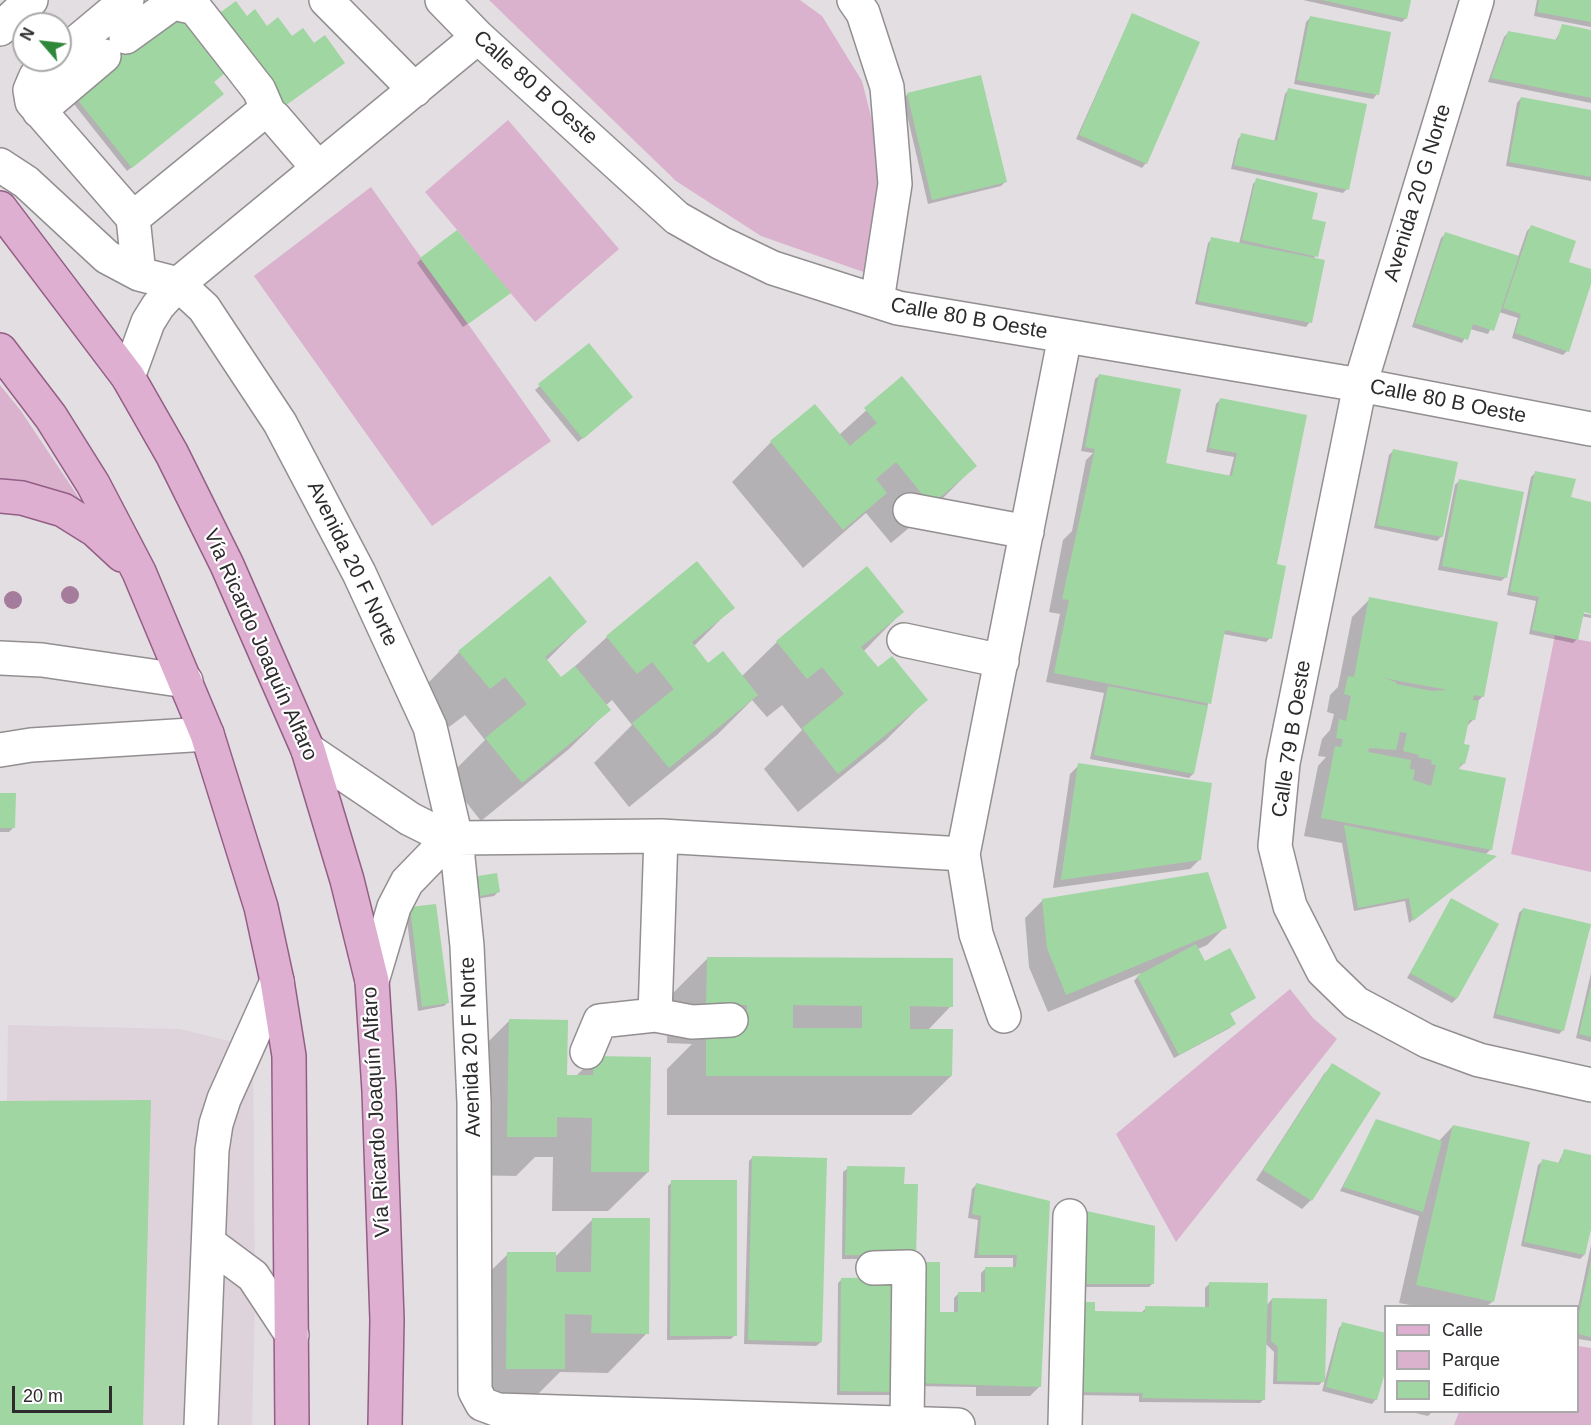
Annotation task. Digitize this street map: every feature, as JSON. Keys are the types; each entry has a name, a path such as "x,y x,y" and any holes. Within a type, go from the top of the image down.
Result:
{"main road":[{"name":"Vía Ricardo Joaquín Alfaro","path":"0,208 128,377 172,454 227,565 308,750 347,880 372,981 379,1091 387,1320 385,1425"},
{"path":"0,350 51,417 93,484 139,572 207,734 261,907 278,981 289,1056 292,1425"},
{"path":"0,496 45,503 79,519 108,541 139,572"}],"street":[{"path":"72,46 127,0"},
{"path":"326,0 415,90"},
{"name":"Calle 80 B Oeste","path":"442,0 478,37 677,218 721,243 773,268 898,308 1360,385 1591,429"},
{"path":"854,0 863,13 887,87 895,184 877,301"},
{"name":"Avenida 20 G Norte","path":"1360,385 1477,0"},
{"path":"39,111 115,46 173,3 195,8 259,90 268,113 318,168"},
{"path":"128,377 148,322 158,306 178,284 478,37"},
{"path":"41,72 36,76 30,90 32,102 133,218 139,274"},
{"path":"133,218 258,116 268,113"},
{"name":"Avenida 20 F Norte","path":"0,165 26,182 107,257 139,274 178,284 204,308 280,423 359,573 430,727 456,838 467,946 474,1102 475,1391 482,1404 498,1410 958,1425"},
{"path":"1004,1016 976,934 963,854 1065,336"},
{"name":"Calle 79 B Oeste","path":"1360,385 1283,763 1275,846 1290,906 1323,971 1356,1003 1427,1041 1479,1060 1591,1085"},
{"path":"910,510 1027,532"},
{"path":"904,640 1002,661"},
{"path":"0,658 42,660 186,681"},
{"path":"0,750 31,745 207,734"},
{"path":"308,750 402,815 423,827 456,838 661,836 963,854"},
{"path":"656,1015 661,836"},
{"path":"372,981 394,907 407,882 438,850 456,838"},
{"path":"201,1425 216,1124 224,1099 278,981"},
{"path":"587,1052 600,1021 656,1015 692,1022 731,1020"},
{"path":"1065,1425 1070,1216"},
{"path":"210,1244 253,1276 292,1335"},
{"path":"873,1268 909,1267 908,1424"}],"shaded area":[{"path":"8,1025 180,1029 253,1047 255,1300 252,1425 0,1425 0,1101 7,1101"}],"green space":[{"path":"489,0 800,0 822,16 862,81 883,164 875,276 761,236 676,181"},
{"path":"508,120 619,249 535,322 425,192"},
{"path":"371,187 551,441 432,526 254,276"},
{"path":"0,385 21,411 83,504 0,483"},
{"path":"1555,635 1591,642 1591,872 1511,854"},
{"path":"1290,989 1313,1018 1337,1039 1176,1242 1116,1134"},
{"path":"1579,1346 1591,1348 1591,1425 1454,1425 1459,1413 1579,1413"}],"building":[{"path":"1322,0 1411,0 1407,19"},
{"path":"1539,0 1591,0 1591,22 1537,12"},
{"path":"236,1 247,16 255,9 267,26 278,17 292,36 303,28 314,43 325,35 345,63 282,108 214,17"},
{"path":"1132,13 1200,42 1147,164 1079,135"},
{"path":"168,15 188,17 230,69 214,82 224,94 132,168 69,89"},
{"path":"1310,16 1391,32 1379,95 1297,80"},
{"path":"1562,24 1591,30 1591,98 1491,78 1508,31 1557,40"},
{"path":"981,75 1007,182 932,200 907,93"},
{"path":"1288,88 1367,104 1349,190 1234,165 1241,133 1277,141"},
{"path":"1521,97 1591,110 1591,177 1509,162"},
{"path":"1256,178 1318,193 1312,219 1326,222 1318,257 1242,240"},
{"path":"1531,225 1576,241 1569,262 1591,269 1591,284 1569,352 1515,333 1521,314 1503,308"},
{"path":"457,230 511,293 468,324 420,258"},
{"path":"1445,232 1519,256 1494,331 1473,324 1468,340 1415,323"},
{"path":"1211,237 1325,260 1312,323 1198,301"},
{"path":"589,343 633,397 583,439 538,384"},
{"path":"1099,374 1181,389 1166,463 1200,470 1232,476 1237,453 1209,448 1220,398 1307,415 1277,564 1286,566 1272,639 1225,630 1211,704 1054,673 1069,600 1062,599 1095,449 1085,447"},
{"path":"902,376 977,466 931,505 896,462 876,479 887,493 843,530 770,441 815,404 850,446 877,423 864,408"},
{"path":"1393,449 1458,462 1443,537 1377,525"},
{"path":"1535,471 1576,479 1571,497 1591,502 1591,614 1584,612 1578,640 1532,630 1539,597 1510,591"},
{"path":"1459,479 1524,492 1507,578 1442,566"},
{"path":"697,561 735,608 692,642 708,663 723,651 758,695 669,768 632,723 674,689 652,662 637,674 606,636"},
{"path":"867,566 904,612 861,647 878,667 892,656 928,700 838,774 802,728 844,694 822,667 807,679 776,641"},
{"path":"550,576 587,622 545,657 561,677 575,666 611,710 522,783 485,738 527,704 505,677 490,689 458,651"},
{"path":"1369,597 1498,622 1484,697 1474,695 1473,700 1479,701 1475,720 1469,720 1464,744 1470,745 1465,764 1461,763 1459,769 1506,778 1492,850 1321,818 1335,746 1341,747 1343,739 1336,738 1339,719 1346,721 1351,696 1344,694 1348,676 1354,677","holes":["1383,678 1448,690 1432,691 1396,684 1396,682","1400,732 1407,733 1403,751 1432,760 1431,764 1436,765 1431,786 1413,780 1415,770 1410,769 1411,760 1368,752 1369,748 1396,750"]},
{"path":"1108,686 1208,706 1194,774 1094,755"},
{"path":"1078,763 1212,783 1201,860 1061,880"},
{"path":"0,793 16,793 15,828 0,828"},
{"path":"1344,825 1497,856 1413,921 1409,898 1358,908"},
{"path":"1208,872 1227,928 1066,995 1047,948 1042,899"},
{"path":"497,873 500,892 480,896 478,876"},
{"path":"1451,898 1499,924 1457,999 1410,973"},
{"path":"436,904 449,1003 422,1007 410,907"},
{"path":"1523,908 1591,924 1564,1031 1496,1014"},
{"path":"1196,944 1205,961 1230,948 1256,998 1230,1013 1236,1024 1179,1055 1137,976"},
{"path":"707,957 953,958 953,1007 910,1006 910,1029 953,1029 952,1076 706,1076 706,1028 747,1028 747,1005 706,1005","holes":["793,1005 862,1006 862,1028 793,1028"]},
{"path":"1591,988 1591,1037 1579,1034"},
{"path":"509,1019 568,1020 567,1075 593,1075 594,1056 651,1057 649,1172 591,1172 592,1118 557,1117 557,1137 507,1137"},
{"path":"1332,1063 1381,1093 1312,1201 1263,1170"},
{"path":"151,1100 143,1425 0,1425 0,1101"},
{"path":"1376,1119 1442,1141 1423,1212 1343,1187"},
{"path":"1453,1125 1530,1142 1494,1302 1416,1285"},
{"path":"1564,1149 1591,1155 1591,1229 1585,1255 1524,1242 1542,1159 1560,1163"},
{"path":"752,1156 827,1158 822,1342 748,1340"},
{"path":"847,1166 905,1167 904,1184 918,1184 916,1256 845,1255"},
{"path":"671,1180 737,1180 737,1336 670,1336"},
{"path":"976,1183 1050,1201 1041,1387 916,1383 917,1262 940,1262 940,1312 958,1312 958,1292 985,1292 985,1267 1016,1267 1017,1255 978,1255 981,1216 972,1214"},
{"path":"1082,1210 1155,1226 1154,1284 1079,1284"},
{"path":"592,1218 650,1218 649,1334 591,1333 592,1315 565,1314 565,1369 506,1369 507,1252 556,1252 556,1272 591,1272"},
{"path":"1591,1261 1591,1337 1579,1334 1579,1314"},
{"path":"901,1277 900,1392 840,1391 841,1278"},
{"path":"1209,1282 1268,1283 1265,1400 1142,1398 1143,1393 1075,1392 1076,1302 1095,1302 1095,1311 1145,1312 1145,1306 1209,1307"},
{"path":"1272,1298 1327,1299 1325,1382 1277,1381 1278,1347 1271,1341"},
{"path":"1342,1322 1384,1332 1384,1376 1377,1400 1326,1387"}]}
